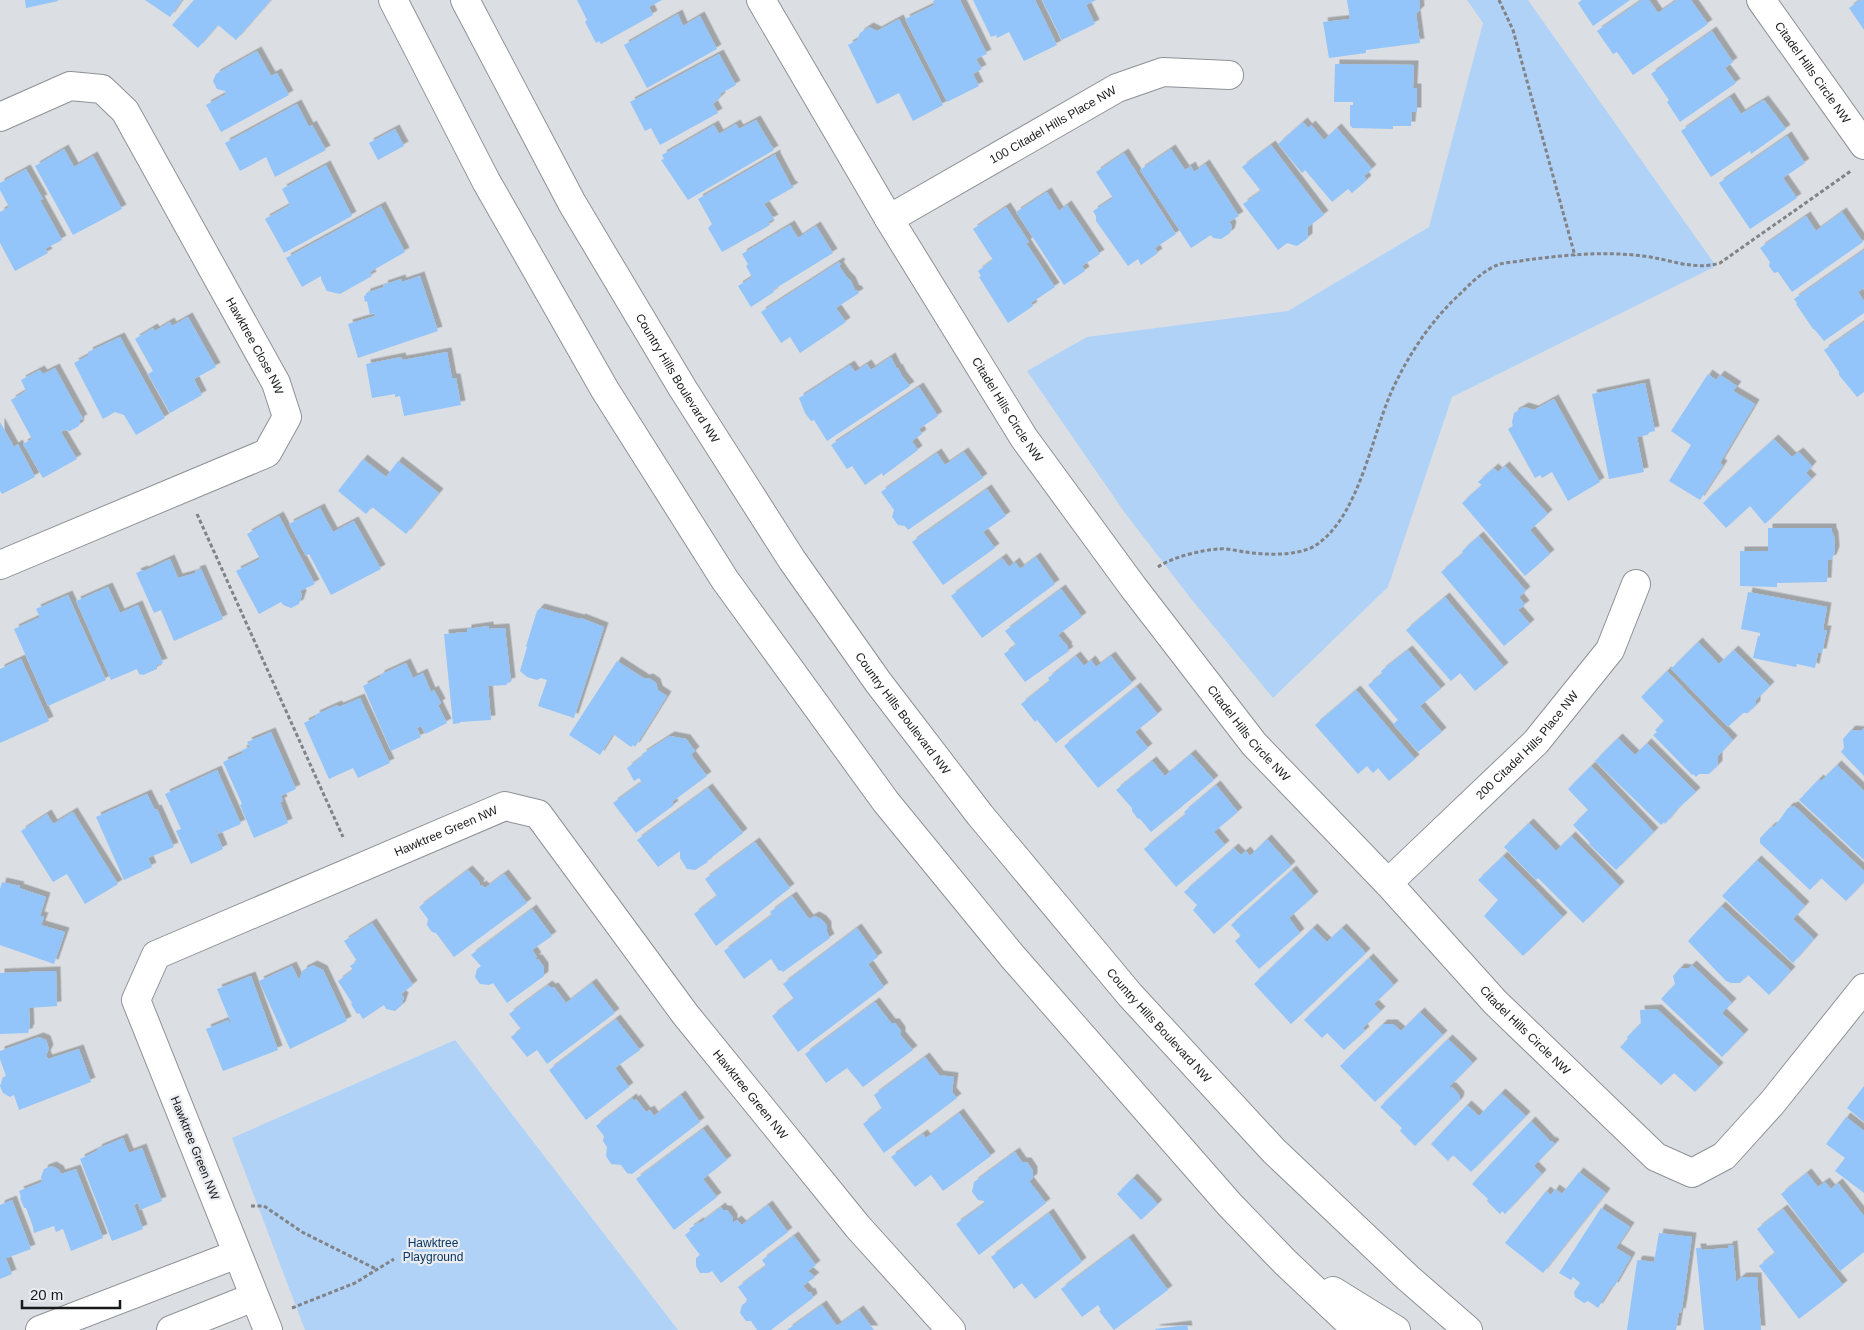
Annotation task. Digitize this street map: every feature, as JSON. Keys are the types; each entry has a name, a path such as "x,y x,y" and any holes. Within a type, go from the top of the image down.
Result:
{"street":[{"path":"393,0 486,181 604,390 725,580 886,802 1012,956 1230,1205 1285,1262 1357,1330"},
{"name":"Country Hills Boulevard NW","path":"465,0 572,202 682,389 792,560 878,682 980,815 1130,995 1274,1151 1408,1278 1468,1330"},
{"name":"Citadel Hills Circle NW","path":"761,0 889,219 1024,438 1133,587 1254,744 1388,883 1495,1002 1656,1158 1692,1173 1724,1156 1772,1103 1864,988"},
{"name":"Citadel Hills Circle NW","path":"1761,0 1864,145"},
{"name":"100 Citadel Hills Place NW","path":"889,219 1116,88 1163,72 1229,75"},
{"name":"Hawktree Close NW","path":"0,117 70,86 102,89 125,110 276,383 287,417 267,453 0,565"},
{"name":"200 Citadel Hills Place NW","path":"1388,883 1536,742 1610,650 1636,584"},
{"name":"Hawktree Green NW","path":"268,1330 136,1000 156,955 505,806 538,814 685,1014 858,1227 951,1330"},
{"path":"40,1330 237,1254"},
{"path":"1285,1262 1396,1330"},
{"path":"171,1330 254,1297"}],"path":[{"path":"1499,0 1513,30 1575,256"},
{"path":"1158,567 1187,556 1220,549 1259,554 1279,554 1309,549 1318,544 1329,533 1348,507 1389,397 1402,370 1435,322 1454,299 1475,280 1499,264 1618,253 1697,267 1708,267 1720,263 1853,170"},
{"path":"193,505 343,837"},
{"path":"248,1206 264,1206 302,1232 376,1269"},
{"path":"289,1309 356,1283 394,1259"}],"green space":[{"path":"1467,0 1528,0 1716,266 1452,397 1388,587 1273,698 1192,600 1125,513 1027,371 1087,337 1288,311 1429,227 1483,23"},
{"name":"Hawktree Playground","path":"455,1040 678,1330 305,1330 232,1138"}],"building":[{"path":"25,0 58,0 58,1 26,8"},
{"path":"145,0 182,0 170,17"},
{"path":"194,0 271,0 236,40 218,25 198,48 172,25"},
{"path":"577,0 662,0 649,7 653,15 601,44 599,41 596,43 585,22 587,20"},
{"path":"960,0 987,54 976,59 982,69 973,74 979,86 947,102 905,19 934,5 933,1"},
{"path":"973,0 1035,0 1057,45 1024,61 1009,32 997,38 996,35 991,37"},
{"path":"1042,0 1096,0 1086,5 1095,24 1062,40"},
{"path":"1347,0 1419,0 1420,10 1416,14 1420,43 1366,50 1366,53 1329,58 1323,22 1350,19"},
{"path":"1582,0 1630,0 1593,26 1578,3"},
{"path":"1642,0 1649,0 1658,13 1677,0 1691,0 1708,24 1633,75 1617,52 1613,54 1597,31"},
{"path":"1860,0 1864,0 1864,30 1849,8"},
{"path":"678,14 683,26 700,16 717,49 647,88 624,45"},
{"path":"899,19 943,105 913,121 899,93 877,104 848,45 857,40 860,33 869,27 877,31"},
{"path":"1712,31 1733,62 1725,68 1736,83 1680,122 1667,102 1669,100 1651,74"},
{"path":"257,51 271,76 277,73 289,95 221,132 206,105 226,94 225,91 217,89 213,81 216,74"},
{"path":"719,54 736,85 720,94 721,97 713,104 718,113 660,145 651,128 645,131 630,102"},
{"path":"1335,64 1414,65 1413,88 1417,88 1417,112 1412,112 1411,126 1393,126 1393,129 1352,128 1350,126 1350,105 1353,105 1353,102 1334,102"},
{"path":"1730,97 1741,114 1764,100 1786,129 1751,154 1750,151 1711,177 1681,131"},
{"path":"297,104 309,127 312,125 326,150 275,177 266,157 240,171 225,143"},
{"path":"756,120 774,150 688,200 661,160 664,159 662,155 714,125 719,134 736,124 739,129"},
{"path":"1303,122 1308,128 1311,125 1324,140 1337,128 1372,169 1364,176 1367,180 1352,193 1348,189 1332,202 1305,170 1302,173 1278,144"},
{"path":"395,129 404,146 378,160 369,143"},
{"path":"1787,136 1805,163 1783,178 1797,198 1750,229 1719,183"},
{"path":"1271,145 1324,215 1308,227 1308,238 1297,246 1287,243 1278,250 1243,204 1261,191 1242,167"},
{"path":"64,149 74,167 93,156 122,209 73,235 35,166"},
{"path":"1171,149 1185,170 1191,166 1194,172 1205,164 1239,216 1229,222 1232,226 1230,233 1221,239 1213,238 1211,235 1191,248 1140,170"},
{"path":"1124,153 1176,234 1155,248 1158,253 1141,265 1138,259 1128,266 1096,221 1093,211 1113,198 1096,172"},
{"path":"776,154 791,185 794,187 764,204 774,219 768,222 770,225 722,252 708,228 712,224 698,199"},
{"path":"326,165 352,216 284,253 265,219 290,205 282,189"},
{"path":"26,169 43,199 40,200 62,240 45,249 48,253 15,271 0,243 0,212 9,207 0,190 0,183"},
{"path":"1047,192 1059,211 1067,205 1100,254 1082,266 1085,271 1064,285 1016,212"},
{"path":"381,206 405,252 370,272 372,276 340,294 327,291 321,276 302,287 286,258"},
{"path":"1006,207 1029,242 1026,243 1055,287 1031,303 1033,306 1008,323 979,277 981,276 978,271 993,260 973,229"},
{"path":"1842,212 1863,242 1792,292 1778,272 1774,273 1769,266 1770,262 1760,248 1806,216 1816,231"},
{"path":"790,225 798,238 816,226 833,253 773,290 774,292 751,307 738,286 752,277 746,266 748,264 742,254"},
{"path":"1864,250 1864,288 1858,292 1864,301 1864,313 1824,341 1813,329 1794,299"},
{"path":"839,262 841,264 839,266 859,293 836,308 846,322 800,353 790,337 781,343 761,312"},
{"path":"420,276 438,331 358,358 348,324 375,316 374,313 370,315 367,301 365,302 364,296 366,293 401,279 402,282"},
{"path":"188,317 216,367 194,379 202,395 170,413 148,374 153,371 135,339 153,328 155,331 170,322 172,326"},
{"path":"1864,322 1864,392 1857,397 1839,375 1839,372 1824,350"},
{"path":"120,337 165,418 136,435 124,415 115,412 103,419 74,363 89,355 88,352"},
{"path":"447,352 452,378 456,378 461,405 404,416 400,396 395,397 395,394 372,398 366,364 401,357 402,360"},
{"path":"891,357 897,369 910,386 827,441 814,420 811,421 805,413 799,398 850,365 855,372 867,364 871,370"},
{"path":"55,368 83,419 80,420 79,426 70,431 64,430 61,432 77,459 43,478 23,444 32,439 11,400 26,391 21,380 40,370 43,374"},
{"path":"1708,374 1716,380 1720,375 1737,386 1733,391 1755,404 1720,463 1723,465 1700,500 1669,481 1691,445 1671,431"},
{"path":"1645,383 1655,431 1637,437 1644,472 1609,479 1592,394"},
{"path":"919,387 938,416 919,429 922,434 912,441 918,450 883,476 882,473 865,485 852,466 847,469 831,445"},
{"path":"1554,399 1600,482 1568,501 1552,472 1542,478 1540,475 1535,478 1508,429 1513,426 1514,413 1524,407 1534,410"},
{"path":"0,422 14,447 18,444 35,477 2,494 0,491"},
{"path":"1774,439 1792,457 1799,452 1812,466 1806,473 1812,479 1765,524 1750,506 1726,528 1703,503"},
{"path":"964,452 983,478 908,530 905,526 898,525 892,517 894,510 881,492 937,453 945,465"},
{"path":"363,459 386,477 398,461 439,493 406,534 372,507 366,514 338,491"},
{"path":"1505,466 1548,514 1530,530 1550,554 1525,576 1462,503 1482,485 1478,482 1494,468 1498,472"},
{"path":"987,489 1006,516 983,532 995,548 943,585 912,542"},
{"path":"320,508 333,532 354,521 381,569 331,595 309,554 306,556 289,524"},
{"path":"279,516 315,584 300,591 302,595 299,604 291,608 283,605 281,602 259,614 236,571 260,559 247,534"},
{"path":"1768,528 1832,528 1835,551 1832,559 1828,560 1827,582 1777,583 1777,587 1740,586 1740,551 1768,551"},
{"path":"1479,536 1526,591 1519,597 1525,605 1518,610 1530,624 1504,646 1441,572"},
{"path":"1036,557 1055,584 982,638 951,596 1002,558 1009,567 1015,562 1020,569"},
{"path":"170,559 178,578 196,573 195,571 201,569 223,619 174,641 161,610 154,613 136,573"},
{"path":"108,587 120,613 138,605 163,663 157,665 157,669 143,675 139,674 137,669 111,680 76,601"},
{"path":"1061,589 1082,617 1058,635 1069,651 1025,682 1004,654 1016,645 1005,631"},
{"path":"1748,592 1827,607 1823,630 1827,630 1822,653 1818,653 1815,668 1797,664 1796,667 1753,658 1760,633 1741,629"},
{"path":"68,595 106,680 48,706 14,629 40,617 36,609"},
{"path":"1445,597 1504,667 1475,691 1460,673 1451,681 1406,630"},
{"path":"540,608 581,618 604,627 574,718 538,706 547,680 527,677 520,671 537,611"},
{"path":"489,626 489,629 505,628 511,682 507,683 507,685 488,686 491,720 453,724 444,634 467,632 467,629"},
{"path":"1698,642 1719,664 1734,650 1770,686 1756,700 1756,705 1748,713 1743,713 1728,727 1671,669"},
{"path":"1408,650 1441,689 1420,706 1442,732 1418,752 1393,724 1398,720 1368,685 1382,674 1381,671"},
{"path":"1076,656 1084,666 1091,660 1096,667 1111,656 1132,683 1056,743 1037,720 1035,722 1021,704 1050,681 1048,678"},
{"path":"21,659 49,721 0,743 0,669"},
{"path":"617,661 645,679 649,678 656,683 658,690 667,696 635,747 633,745 631,747 613,734 600,755 569,735"},
{"path":"406,663 413,678 423,673 431,692 434,690 441,703 438,705 447,723 425,734 421,726 417,728 421,737 391,751 363,686 380,677 380,675"},
{"path":"1667,671 1733,740 1718,756 1718,765 1709,774 1699,774 1696,777 1692,775 1653,735 1657,732 1655,730 1664,721 1641,697"},
{"path":"1136,687 1158,714 1135,732 1148,748 1098,788 1064,746"},
{"path":"1356,690 1415,759 1389,781 1378,768 1373,773 1367,766 1358,774 1315,725"},
{"path":"360,698 390,763 358,778 353,768 329,779 304,723 316,717 315,715 337,705 339,707"},
{"path":"1864,728 1864,776 1841,752 1844,748 1843,739 1851,730 1861,731"},
{"path":"271,732 296,789 281,796 283,801 280,802 288,823 254,838 240,805 242,804 223,762 243,753 242,750 250,747 247,742"},
{"path":"670,736 686,739 695,751 691,755 707,776 672,802 674,805 636,833 613,803 642,782 639,778 634,781 627,768 643,756 642,754"},
{"path":"1618,738 1635,755 1647,743 1696,792 1680,806 1665,824 1664,822 1661,825 1595,761"},
{"path":"1191,754 1214,780 1151,832 1137,818 1132,808 1116,790 1152,761 1165,776"},
{"path":"1837,765 1864,791 1864,860 1799,800 1819,779 1821,781"},
{"path":"1591,766 1654,832 1616,870 1589,844 1573,825 1588,810 1568,789"},
{"path":"217,770 241,824 218,834 214,827 223,849 191,864 176,831 181,829 165,794"},
{"path":"1216,785 1238,812 1214,832 1225,845 1176,887 1144,849 1186,814 1184,812"},
{"path":"708,788 743,833 708,862 695,870 687,869 680,858 680,851 658,867 637,840"},
{"path":"147,794 155,810 157,809 174,847 148,858 152,867 124,880 96,817"},
{"path":"1794,806 1864,871 1864,882 1846,901 1821,878 1810,890 1760,843 1760,838 1771,827 1775,826 1788,808"},
{"path":"73,812 118,884 85,904 67,874 53,882 21,831 47,814 53,824"},
{"path":"1529,823 1556,851 1571,836 1620,886 1583,923 1538,878 1536,880 1504,847"},
{"path":"1267,839 1291,866 1214,934 1193,910 1197,905 1184,892 1234,848 1241,855 1246,851 1250,856"},
{"path":"755,842 790,888 716,946 694,914 717,896 705,879"},
{"path":"1503,856 1563,917 1523,956 1484,916 1498,900 1478,880"},
{"path":"1757,860 1805,906 1793,919 1814,939 1793,963 1722,896"},
{"path":"468,870 480,883 479,887 482,885 485,888 504,874 527,903 454,957 436,933 432,932 427,925 428,919 419,907"},
{"path":"1292,870 1314,896 1289,918 1300,933 1259,969 1235,941 1241,936 1231,925"},
{"path":"2,882 20,886 19,888 46,897 40,916 44,917 41,925 65,932 54,964 0,945 0,889"},
{"path":"792,896 809,919 815,916 822,920 827,926 830,938 783,972 779,971 771,959 744,979 724,951 772,915 770,912"},
{"path":"1721,906 1791,971 1769,995 1748,975 1740,983 1726,981 1688,941"},
{"path":"532,909 552,936 532,950 537,957 534,959 538,959 544,967 544,976 507,1003 493,983 489,985 480,984 475,977 477,969 481,966 471,955"},
{"path":"372,923 413,985 401,994 404,997 401,1006 395,1011 386,1009 384,1005 363,1019 359,1013 357,1014 338,981 353,970 350,966 357,961 344,941"},
{"path":"857,928 878,957 868,964 884,987 798,1052 772,1016 794,999 783,984"},
{"path":"1313,928 1327,942 1342,928 1366,953 1291,1024 1254,984"},
{"path":"1369,958 1394,985 1374,1004 1381,1011 1363,1028 1365,1031 1344,1050 1327,1033 1322,1038 1304,1020"},
{"path":"313,965 323,970 347,1021 290,1049 259,981 292,966 299,980 303,970"},
{"path":"1692,965 1732,1003 1722,1013 1744,1034 1722,1057 1661,999 1675,984 1673,976 1680,968 1688,969"},
{"path":"56,971 57,1006 29,1008 30,1029 28,1033 0,1034 0,973"},
{"path":"251,976 278,1050 223,1071 206,1029 228,1020 231,1023 217,989"},
{"path":"592,983 615,1013 547,1064 537,1050 527,1057 511,1037 521,1029 509,1014 548,985 551,988 554,987 566,1003"},
{"path":"875,1002 891,1023 895,1023 901,1031 901,1036 913,1050 863,1087 847,1068 826,1083 805,1054"},
{"path":"1657,1009 1719,1067 1695,1092 1674,1073 1661,1085 1620,1047 1640,1024 1641,1026 1640,1010"},
{"path":"1420,1012 1443,1035 1375,1102 1340,1066 1383,1024 1393,1024 1401,1031"},
{"path":"616,1019 640,1050 615,1068 629,1087 586,1120 549,1070"},
{"path":"39,1037 46,1040 49,1049 46,1055 48,1059 79,1049 91,1082 19,1110 14,1095 10,1097 3,1093 0,1086 3,1077 6,1076 0,1059 0,1051"},
{"path":"1448,1039 1473,1063 1449,1087 1452,1087 1460,1096 1459,1101 1415,1146 1400,1131 1402,1128 1380,1107"},
{"path":"925,1057 939,1075 954,1077 952,1092 957,1098 884,1153 863,1124 882,1109 874,1095"},
{"path":"1864,1086 1864,1122 1847,1108"},
{"path":"1501,1093 1526,1116 1471,1172 1453,1155 1448,1161 1431,1144 1467,1105 1479,1116"},
{"path":"681,1095 700,1122 632,1174 627,1173 621,1165 611,1164 606,1156 607,1147 603,1141 604,1136 596,1126 632,1098 634,1101 636,1099 646,1112 650,1110 654,1116"},
{"path":"959,1113 991,1156 943,1191 931,1175 915,1187 891,1157 923,1134 926,1138"},
{"path":"1846,1117 1864,1131 1864,1193 1835,1171 1845,1158 1826,1144"},
{"path":"1531,1121 1555,1144 1534,1166 1542,1174 1505,1214 1502,1211 1500,1214 1472,1184"},
{"path":"703,1129 727,1160 703,1179 717,1197 674,1230 636,1179"},
{"path":"123,1138 129,1153 142,1148 162,1201 140,1210 138,1203 134,1205 143,1229 112,1241 80,1159 99,1148"},
{"path":"1015,1152 1022,1162 1027,1162 1033,1171 1033,1178 1029,1181 1046,1203 979,1255 956,1224 984,1204 984,1201 978,1200 972,1192 974,1182"},
{"path":"52,1166 59,1170 61,1174 76,1169 103,1238 71,1251 63,1229 56,1232 54,1226 34,1233 19,1191 42,1182 41,1177 44,1169"},
{"path":"1579,1172 1606,1193 1543,1273 1505,1243 1546,1191 1551,1195 1555,1189 1562,1194"},
{"path":"1807,1173 1818,1187 1825,1182 1831,1189 1838,1183 1864,1216 1864,1252 1840,1271 1781,1194"},
{"path":"1133,1178 1158,1204 1141,1220 1117,1194"},
{"path":"12,1200 31,1249 7,1258 5,1256 12,1274 0,1279 0,1205"},
{"path":"768,1205 788,1232 721,1283 712,1271 700,1273 696,1266 696,1258 700,1255 685,1235 691,1230 689,1229 721,1207 723,1210 727,1210 733,1218 733,1223 737,1220 742,1225"},
{"path":"1601,1208 1630,1227 1616,1248 1631,1257 1614,1287 1612,1286 1598,1308 1588,1301 1584,1303 1575,1297 1574,1292 1580,1283 1573,1277 1571,1280 1559,1273"},
{"path":"1783,1209 1843,1285 1799,1319 1759,1266 1775,1253 1757,1229"},
{"path":"1049,1213 1082,1262 1035,1299 1022,1283 1014,1289 991,1257"},
{"path":"1659,1233 1692,1237 1683,1302 1676,1330 1627,1330 1637,1261 1654,1262"},
{"path":"794,1236 816,1265 808,1271 815,1277 803,1286 809,1293 811,1292 813,1298 771,1330 757,1330 751,1321 746,1321 740,1313 742,1305 748,1301 738,1287 766,1266 762,1260"},
{"path":"1129,1238 1168,1290 1114,1330 1099,1311 1101,1310 1098,1305 1082,1317 1061,1289"},
{"path":"1733,1245 1736,1282 1742,1277 1757,1277 1761,1330 1704,1330 1696,1248 1702,1248 1702,1250 1728,1248 1728,1246"},
{"path":"822,1305 837,1326 859,1310 874,1330 787,1330"},
{"path":"1187,1325 1188,1330 1155,1329"}]}
